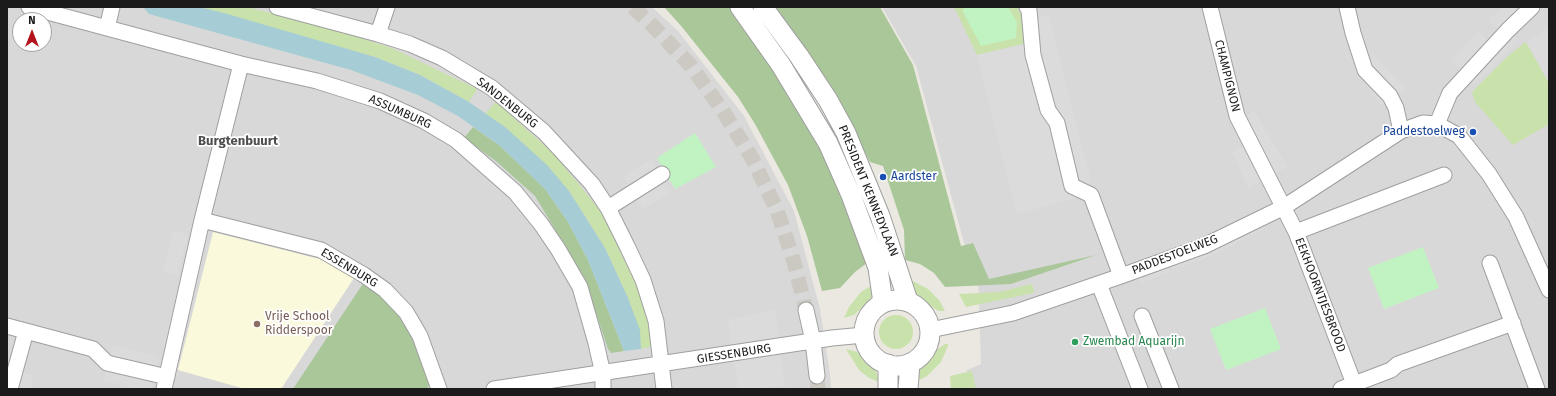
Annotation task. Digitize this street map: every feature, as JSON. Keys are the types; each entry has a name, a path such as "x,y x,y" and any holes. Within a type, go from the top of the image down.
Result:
{"street":[{"name":"ASSUMBURG","path":"29,7 241,64 317,81 380,101 424,121 456,140 515,192 541,224 558,249 580,287 603,374 603,389"},
{"path":"107,28 112,7"},
{"name":"SANDENBURG","path":"277,7 378,34 410,44 442,58 492,88 544,132 592,184 608,208 642,280 656,321 663,365 664,389"},
{"path":"378,34 387,7"},
{"name":"PRESIDENT KENNEDYLAAN","path":"740,7 781,65 828,144 854,202 878,268 883,303"},
{"name":"PRESIDENT KENNEDYLAAN","path":"763,7 799,56 828,100 846,133 880,216 908,301"},
{"path":"1027,7 1029,10 1033,55 1048,110 1057,123 1072,186 1091,195 1121,276"},
{"name":"CHAMPIGNON","path":"1210,7 1237,116 1284,207"},
{"path":"1347,7 1353,34 1365,70 1390,96 1396,108 1401,131"},
{"path":"1532,7 1508,30 1450,93 1437,124 1459,136 1489,174 1516,217 1549,290"},
{"path":"7,326 93,348 108,363 166,383 202,220 241,64"},
{"name":"PADDESTOELWEG","path":"930,330 1013,313 1204,246 1284,207 1401,131 1423,123 1437,124"},
{"path":"608,208 662,174"},
{"path":"1296,232 1444,175"},
{"name":"EEKHOORNTJESBROOD","path":"1284,207 1296,232 1350,387 1391,370 1405,361 1513,323"},
{"name":"ESSENBURG","path":"202,220 321,250 364,275 385,290 406,312 420,336 439,389"},
{"path":"1490,263 1537,389"},
{"path":"1099,284 1140,389"},
{"path":"895,300 908,301 923,312 928,320 930,330 929,340 926,349 919,357 910,363 899,365 888,364 872,353 864,335 865,325 875,308 883,303 895,300"},
{"path":"806,310 813,341 817,376"},
{"path":"1142,316 1171,389"},
{"path":"10,389 26,331"},
{"name":"GIESSENBURG","path":"494,389 663,365 813,341 864,335"},
{"path":"908,389 910,363"},
{"path":"888,364 888,389"}],"shaded area":[{"path":"7,7 652,7 678,31 744,116 794,211 820,309 831,389 7,389"},
{"path":"882,7 1549,7 1549,389 964,389 967,370 981,364 978,277 964,243 916,66"},
{"path":"1501,7 1514,7 1516,9 1497,29 1488,21"},
{"path":"1049,15 1090,177 1088,195 1017,214 977,55 1041,40 1035,19"},
{"path":"1549,28 1549,83 1526,42"},
{"path":"1478,31 1487,40 1460,70 1451,61"},
{"path":"1514,37 1518,41 1475,85 1472,81"},
{"path":"1375,57 1406,88 1381,106 1358,74"},
{"path":"1254,111 1288,167 1248,188 1232,152 1242,147 1243,118"},
{"path":"651,159 670,193 643,209 624,176"},
{"path":"1263,224 1266,228 1221,251 1173,270 1171,267 1167,269 1168,272 1141,283 1139,279 1219,247"},
{"path":"173,230 188,235 177,276 163,272"},
{"name":"Vrije School Ridderspoor","path":"213,232 323,260 354,278 281,389 245,389 178,370"},
{"path":"775,309 785,386 738,389 728,320"},
{"path":"113,345 159,357 151,389 139,389 104,380"},
{"path":"7,368 34,375 30,389 7,389"}],"green space":[{"path":"199,7 247,7 328,28 392,48 477,89 469,102 420,75 375,57"},
{"path":"664,7 729,7 775,66 823,148 867,263 855,272 840,288 822,291 807,236 788,185 755,124 738,97 682,27"},
{"path":"768,7 880,7 913,65 961,246 973,243 989,279 1096,255 1011,284 945,287 934,273 920,264 905,260 904,230 883,166 870,162 845,116"},
{"path":"954,7 1017,7 1025,21 1031,42 977,55"},
{"path":"968,7 1008,7 1017,22 1016,38 981,46 962,10"},
{"path":"1526,42 1549,83 1549,124 1513,145 1475,102 1472,92 1508,56"},
{"path":"496,102 553,153 600,210 639,291 654,346 641,349 628,298 605,248 569,191 505,127 485,114"},
{"path":"473,127 499,145 545,189 568,222 588,260 624,351 611,353 608,349 590,295 565,246 535,196 497,162 464,138"},
{"path":"695,133 716,167 675,189 657,158"},
{"path":"1423,247 1439,288 1384,309 1368,268"},
{"path":"911,280 928,289 939,300 945,311 939,311 926,304 916,295"},
{"path":"369,284 408,326 426,366 431,383 427,389 293,389 362,285"},
{"path":"874,284 874,294 867,303 854,315 844,318 849,307 861,292"},
{"path":"1032,284 1034,291 1033,293 966,307 959,294 1000,292"},
{"path":"1265,308 1281,349 1226,370 1210,329"},
{"path":"899,315 908,320 912,325 912,339 908,344 903,348 893,349 889,348 880,339 879,329 880,325 889,316"},
{"path":"945,344 948,344 948,346 941,362 927,376 916,382 917,370 932,353"},
{"path":"846,349 857,352 872,365 876,371 879,382 869,378 859,370"},
{"path":"972,371 976,389 951,389 950,376"}],"water":[{"path":"143,7 199,7 375,57 420,75 469,102 505,127 547,165 569,191 605,248 628,298 640,330 641,349 624,351 588,260 568,222 545,189 499,145 458,116 418,95 351,70 149,14"}],"tunnel":[{"path":"633,7 691,66 723,111 752,158 777,210 794,262 806,310"},
{"path":"817,376 818,389"}],"place":[{"name":"Paddestoelweg","path":"1473,132"},
{"name":"Aardster","path":"883,177"},
{"name":"Vrije School Ridderspoor","path":"257,324"},
{"name":"Zwembad Aquarijn","path":"1075,342"}],"district":[{"name":"Burgtenbuurt","path":"238,141"}]}
